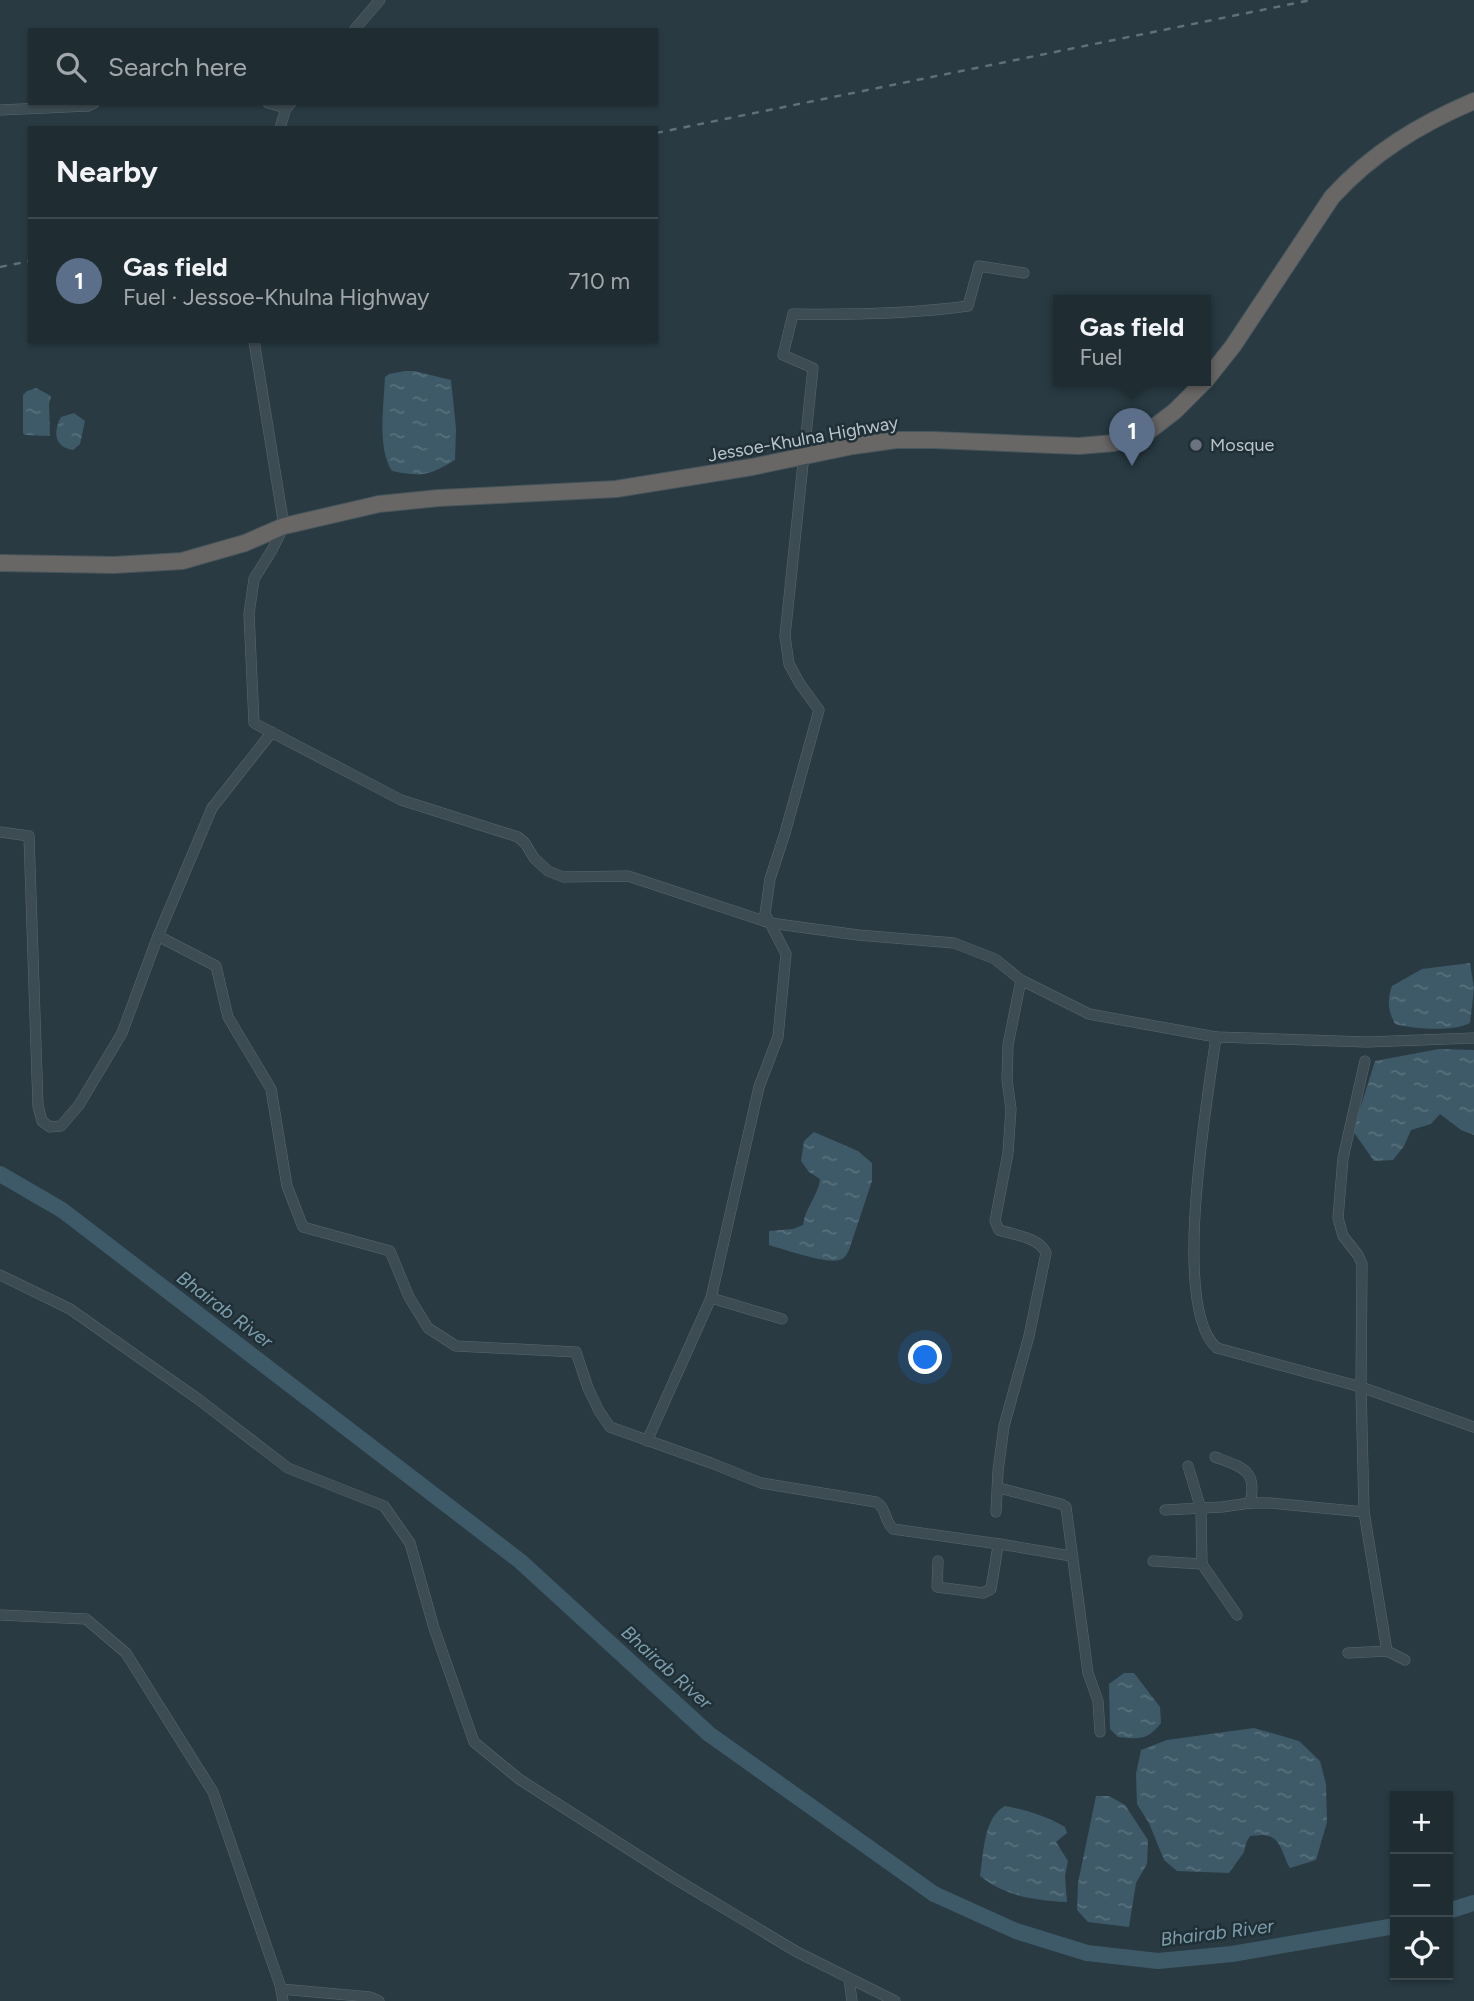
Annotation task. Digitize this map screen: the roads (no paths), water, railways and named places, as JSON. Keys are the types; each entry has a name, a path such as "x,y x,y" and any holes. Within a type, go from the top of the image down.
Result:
{"highway":[{"name":"Jessoe-Khulna Highway","path":"1211,373 1225,357 1332,197 1346,181 1403,137 1474,101"},
{"name":"Jessoe-Khulna Highway","path":"0,563 114,565 182,561 257,539 284,526 358,508 394,502 616,489 752,467 853,446 918,439 1019,445 1092,446 1114,443 1149,431 1200,386"}],"street":[{"path":"357,28 380,0"},
{"path":"0,110 90,105"},
{"path":"281,126 288,106"},
{"path":"647,1441 711,1298 759,1087 778,1037 786,954 765,914 771,879 819,710 789,664 785,636 813,368 783,355 793,314 856,315 932,311 968,306 979,266 1024,273"},
{"path":"254,343 284,526 254,579 249,614 254,723 401,800 518,837 548,872 563,877 628,876 770,923 858,935 954,943 995,959 1021,980 1089,1014 1216,1037 1367,1042 1474,1038"},
{"path":"0,832 29,836 38,1106 42,1121 50,1128 61,1126 79,1105 122,1033 158,936 212,808 272,732"},
{"path":"158,936 216,966 228,1017 271,1089 287,1186 303,1227 390,1251 409,1297 428,1328 456,1346 576,1352 588,1388 610,1427 761,1483 876,1502 881,1504 893,1529 1071,1556"},
{"path":"996,1512 1004,1426 1029,1336 1046,1253 1043,1247 1029,1239 999,1230 995,1221 1008,1153 1011,1109 1007,1080 1008,1045 1021,980"},
{"path":"1216,1037 1199,1157 1194,1262 1199,1315 1213,1344 1217,1348 1362,1387 1474,1427"},
{"path":"1365,1061 1343,1158 1338,1218 1343,1236 1362,1264 1364,1513 1387,1651"},
{"path":"0,1275 70,1309 198,1399 288,1468 384,1506 410,1543 434,1628 474,1742 519,1779 672,1877 797,1952 895,2001"},
{"path":"711,1298 782,1320"},
{"path":"1215,1457 1242,1467 1250,1476 1250,1503"},
{"path":"1188,1466 1201,1509 1202,1564 1237,1615"},
{"path":"999,1488 1066,1507 1088,1674 1098,1701 1100,1732"},
{"path":"1165,1510 1250,1503 1291,1504 1364,1513"},
{"path":"938,1561 937,1587 983,1593 991,1589 999,1544"},
{"path":"1153,1561 1202,1564"},
{"path":"0,1615 86,1619 126,1653 213,1792 283,2001"},
{"path":"1348,1653 1387,1651 1405,1660"},
{"path":"849,1978 852,2001"},
{"path":"281,1989 370,1997 379,2001"}],"water":[{"path":"405,371 451,380 456,429 455,460 425,474 392,471 384,451 382,426 385,377"},
{"path":"36,388 51,396 50,436 23,433 23,395"},
{"path":"74,413 85,421 80,444 73,450 62,446 56,433 61,417"},
{"path":"1470,963 1474,989 1470,1023 1453,1028 1433,1029 1395,1024 1389,1005 1392,986 1422,969"},
{"path":"1439,1049 1474,1050 1474,1135 1461,1130 1440,1114 1431,1124 1411,1130 1404,1146 1393,1160 1374,1161 1353,1131 1375,1061"},
{"path":"814,1132 858,1151 872,1163 872,1181 849,1250 843,1258 836,1261 769,1245 769,1231 793,1229 803,1225 817,1191 820,1179 809,1172 801,1161 804,1141"},
{"path":"1124,1673 1134,1673 1160,1707 1161,1723 1147,1736 1118,1737 1110,1729 1109,1684"},
{"path":"1254,1728 1299,1741 1320,1761 1326,1784 1327,1822 1316,1860 1290,1868 1276,1841 1259,1835 1250,1836 1244,1852 1229,1873 1177,1871 1164,1860 1149,1823 1137,1804 1136,1774 1141,1750 1167,1740"},
{"path":"1096,1796 1109,1796 1125,1805 1148,1840 1147,1864 1136,1883 1129,1927 1088,1922 1077,1910 1078,1883"},
{"path":"1005,1806 1036,1814 1065,1827 1067,1833 1056,1842 1068,1861 1065,1876 1067,1902 1021,1896 1000,1889 980,1876 988,1827"}],"waterway":[{"name":"Bhairab River","path":"0,1174 62,1210 520,1561 709,1734 934,1894 1016,1931 1087,1953 1158,1961 1232,1954 1390,1927"},
{"name":"Bhairab River","path":"1453,1909 1474,1903"}],"railway":[{"path":"658,133 1311,0"},
{"path":"0,267 28,261"}],"place":[{"name":"Mosque","path":"1196,445"},
{"name":"Gas field","path":"1132,466"}]}
